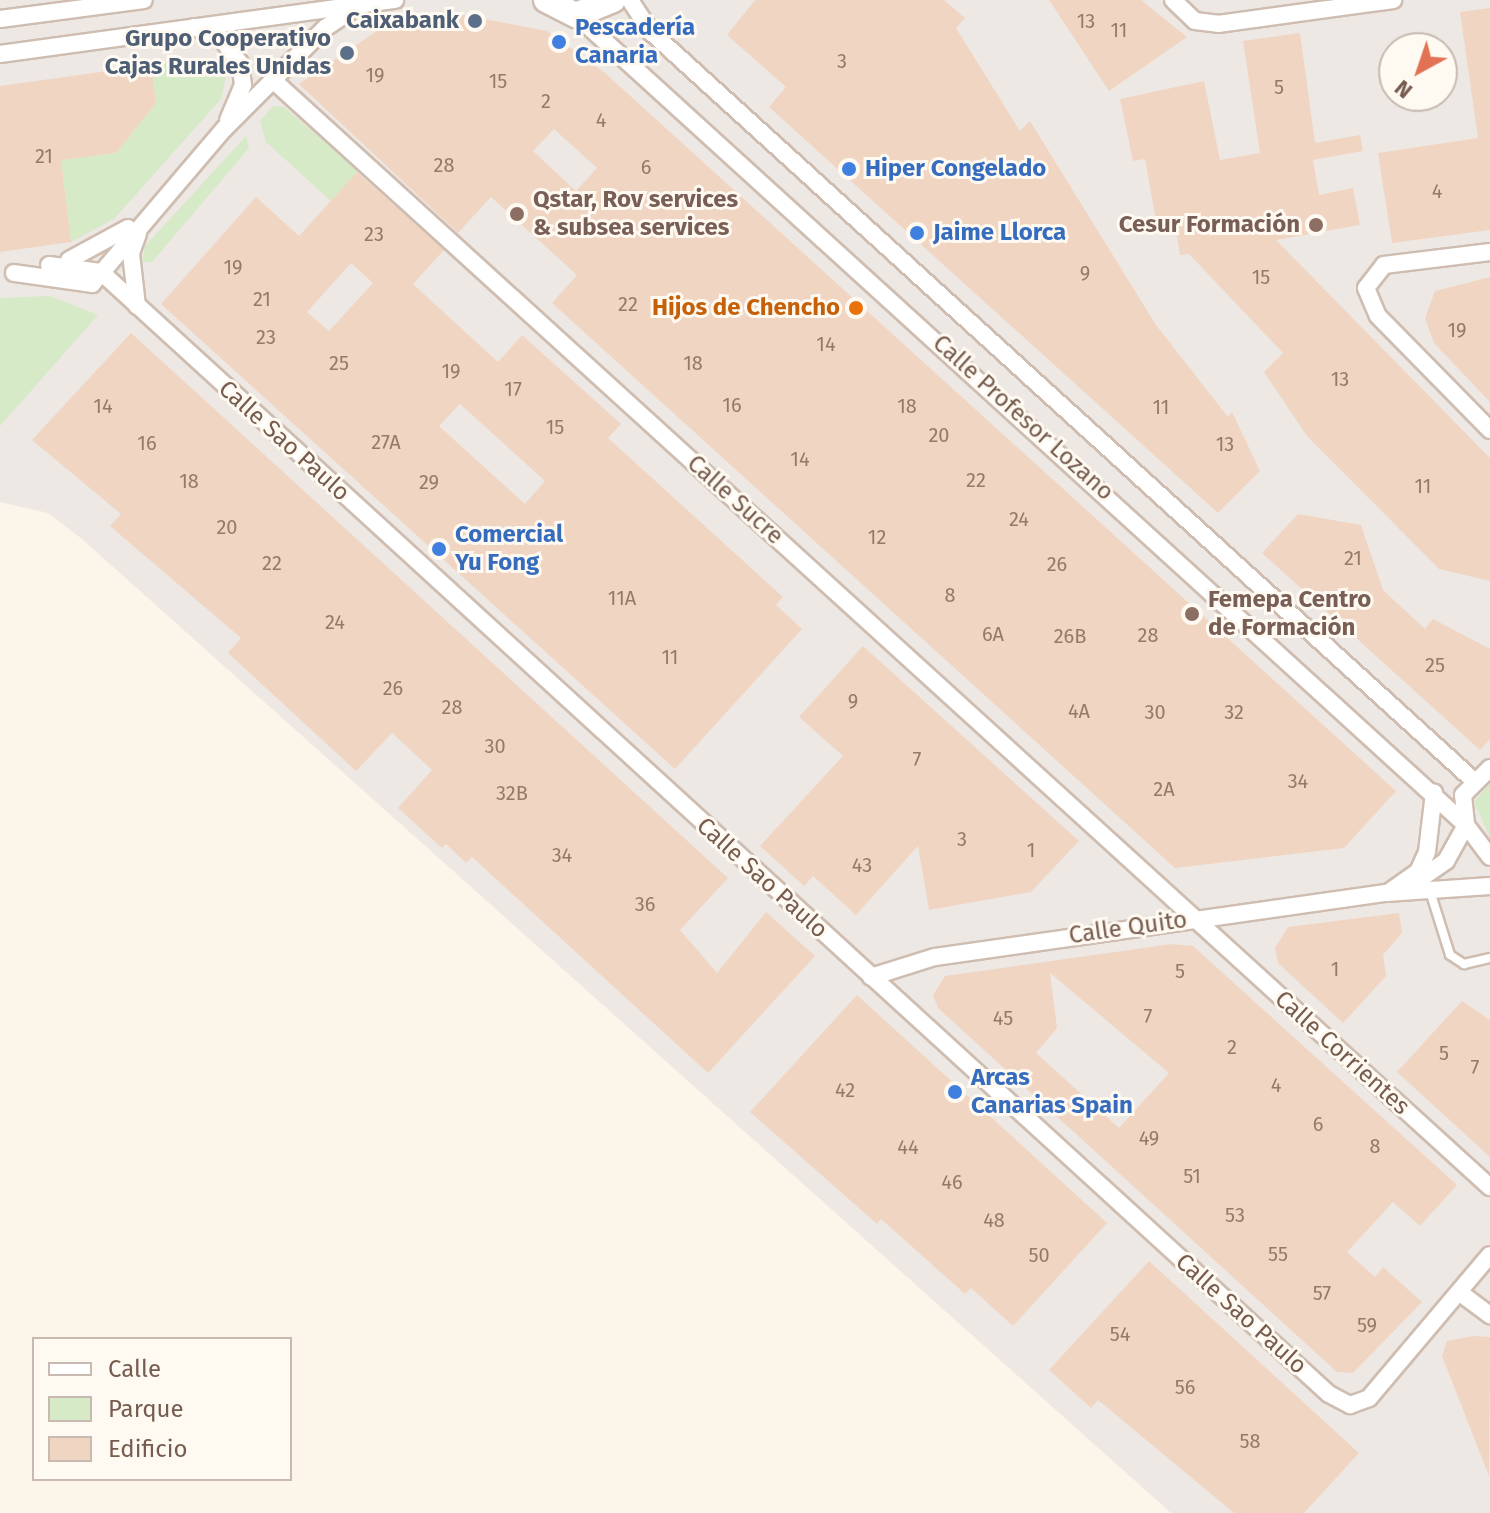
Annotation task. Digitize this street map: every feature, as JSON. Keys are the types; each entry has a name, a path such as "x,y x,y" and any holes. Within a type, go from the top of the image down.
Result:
{"street":[{"path":"0,19 144,0"},
{"path":"0,54 395,0"},
{"path":"546,0 576,15 613,0"},
{"name":"Calle Profesor Lozano","path":"630,0 651,32 1472,779"},
{"path":"1173,0 1195,21 1218,24 1393,0"},
{"path":"7,274 92,284 145,215 224,129 325,28 361,4"},
{"name":"Calle Profesor Lozano","path":"576,15 1434,792 1466,825 1490,857"},
{"path":"193,26 221,38 240,63 243,85 224,129"},
{"name":"Calle Sucre","path":"274,81 1195,918"},
{"path":"7,274 86,256 145,215"},
{"path":"137,306 131,253 145,215"},
{"path":"1490,252 1384,265 1366,288 1378,316 1490,430"},
{"path":"49,265 101,272"},
{"name":"Calle Sao Paulo","path":"101,272 871,977 1339,1400 1350,1405 1369,1398 1459,1292"},
{"path":"1466,825 1463,795 1472,779 1490,768"},
{"name":"Calle Quito","path":"1387,893 1418,872 1427,852 1434,792"},
{"name":"Calle Quito","path":"1387,893 1425,881 1466,825"},
{"name":"Calle Quito","path":"871,977 935,957 1195,918 1387,893 1489,891"},
{"name":"Calle Corrientes","path":"1195,918 1490,1187"},
{"path":"1490,1255 1459,1292 1490,1315"}],"lane":[{"path":"1430,890 1450,955 1464,964 1490,958"}],"shaded area":[{"path":"0,0 1490,0 1490,1513 1171,1513 82,539 48,513 0,502"}],"green space":[{"path":"208,58 227,72 221,99 114,219 71,242 61,160 116,153 156,103 151,65"},
{"path":"273,106 284,107 358,171 331,201 266,142 260,121"},
{"path":"246,136 249,148 152,262 142,262 145,246"},
{"path":"50,296 98,315 0,426 0,298"},
{"path":"1490,784 1490,838 1474,802"}],"building":[{"path":"755,0 944,0 965,18 956,28 1020,131 1030,121 1156,325 1228,417 1232,412 1260,471 1218,513 769,107 786,87 727,35"},
{"path":"1049,0 1141,0 1187,37 1109,91"},
{"path":"1490,8 1490,230 1392,243 1378,153 1478,138 1460,12"},
{"path":"453,13 547,31 605,73 1396,791 1344,848 1175,868 552,303 577,275 491,197 458,233 299,84 384,26","holes":["554,129 597,168 576,191 533,151"]},
{"path":"1300,33 1315,143 1360,135 1363,151 1313,160 1319,195 1353,188 1360,225 1276,240 1490,458 1490,581 1439,569 1307,436 1264,372 1283,353 1189,254 1180,255 1175,223 1157,226 1145,159 1133,161 1120,99 1204,81 1220,160 1260,153 1243,41"},
{"path":"151,65 156,103 116,153 61,160 71,242 0,252 0,86"},
{"path":"357,172 444,250 413,284 498,362 522,335 621,424 608,438 783,597 776,605 802,629 675,769 161,304 256,197 299,236","holes":["351,263 373,283 329,331 307,312","460,404 545,481 525,504 439,426"]},
{"path":"1490,277 1490,402 1434,343 1425,318 1435,291"},
{"path":"131,333 728,878 680,930 717,973 766,912 815,956 708,1073 472,857 466,863 446,844 442,848 398,808 432,770 392,733 356,771 228,653 241,638 110,526 121,514 32,440"},
{"path":"1298,514 1361,525 1383,590 1425,629 1433,619 1490,649 1490,739 1480,750 1262,553"},
{"path":"863,646 1079,841 1031,892 929,910 918,846 856,915 813,876 804,886 760,846 843,756 799,717"},
{"path":"1399,913 1402,933 1383,955 1386,976 1343,1023 1278,963 1275,948 1288,927"},
{"path":"1172,944 1193,946 1457,1185 1420,1226 1393,1202 1347,1252 1375,1277 1383,1267 1422,1302 1353,1373 1337,1372 938,1008 933,995 945,976","holes":["1050,973 1169,1073 1119,1128 1036,1053 1057,1028"]},
{"path":"857,995 1107,1223 1013,1326 971,1288 965,1294 881,1219 877,1224 750,1112"},
{"path":"1462,1001 1490,1020 1490,1157 1397,1072"},
{"path":"1149,1261 1359,1453 1304,1513 1234,1513 1098,1400 1091,1408 1049,1370"},
{"path":"1473,1336 1490,1337 1489,1476 1442,1356 1447,1341"}],"place":[{"name":"Caixabank","path":"475,21"},
{"name":"Pescadería Canaria","path":"559,42"},
{"name":"Grupo Cooperativo Cajas Rurales Unidas","path":"347,53"},
{"name":"Hiper Congelado","path":"849,169"},
{"name":"Qstar, Rov services & subsea services","path":"517,214"},
{"name":"Cesur Formación","path":"1316,225"},
{"name":"Jaime Llorca","path":"917,233"},
{"name":"Hijos de Chencho","path":"856,308"},
{"name":"Comercial Yu Fong","path":"439,549"},
{"name":"Femepa Centro de Formación","path":"1192,614"},
{"name":"Arcas Canarias Spain","path":"955,1092"}]}
